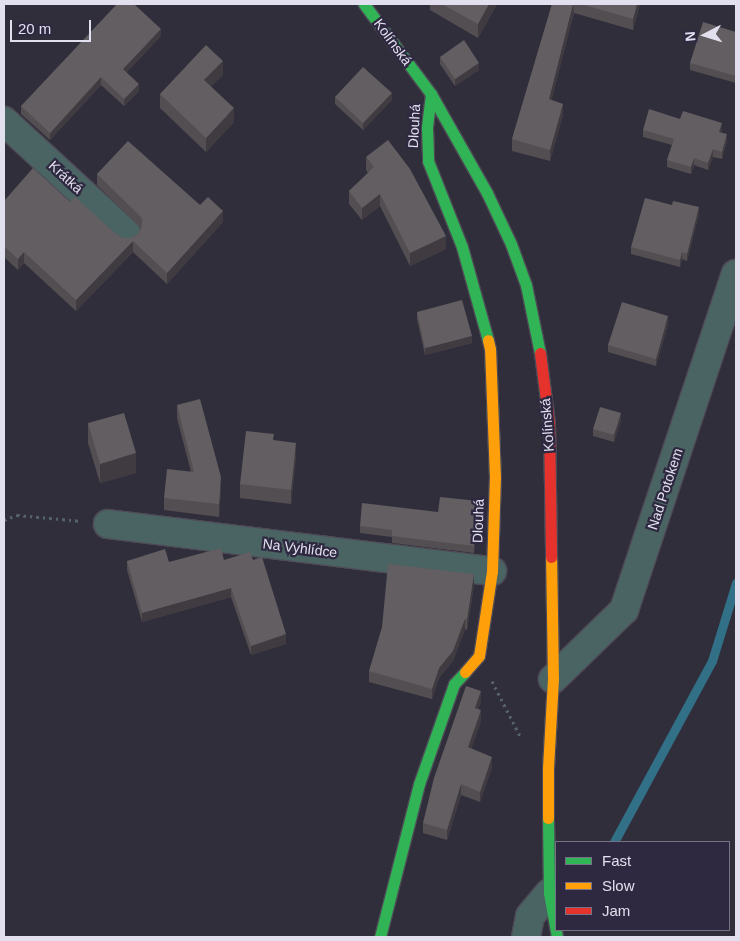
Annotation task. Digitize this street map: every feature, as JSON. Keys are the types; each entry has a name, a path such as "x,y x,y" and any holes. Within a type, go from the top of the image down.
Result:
{"street":[{"name":"Kolínská","path":"376,9 431,94 487,193 511,244 526,285 540,352 549,423 553,679 548,768 549,893 555,922"},
{"name":"Dlouhá","path":"431,94 427,127 428,161 462,247 490,349 495,478 492,571 479,656"},
{"name":"Krátká","path":"4,121 127,234"},
{"name":"Nad Potokem","path":"553,679 624,610 736,274"},
{"name":"Na Vyhlídce","path":"108,524 492,571"},
{"path":"380,937 419,784 454,684 479,656"},
{"path":"526,937 530,916 549,893"}],"path":[{"path":"4,520 18,515 108,524"},
{"path":"479,656 519,735"}],"building":[{"path":"117,4 134,4 161,29 123,69 139,84 124,99 101,77 50,133 21,106"},
{"path":"442,4 489,4 478,24"},
{"path":"552,4 573,4 549,99 563,104 550,150 512,139"},
{"path":"581,4 637,4 633,19"},
{"path":"703,22 736,32 736,76 690,63"},
{"path":"464,40 479,63 455,79 440,57"},
{"path":"206,45 223,61 204,80 234,108 206,138 160,94"},
{"path":"363,67 392,93 363,123 335,97"},
{"path":"649,109 680,119 683,111 722,123 719,132 727,134 722,152 713,149 708,163 694,158 691,167 667,160 674,139 643,130"},
{"path":"388,140 410,169 446,236 410,253 380,194 362,208 349,191 374,167 366,157"},
{"path":"128,141 200,205 208,197 223,211 167,273 133,241 76,300 24,252 18,259 4,246 4,201 33,168 70,202 75,197 116,234 123,238 131,238 138,234 142,227 142,218 97,174"},
{"path":"645,198 672,205 673,201 699,207 687,254 682,252 680,260 631,247"},
{"path":"462,300 472,336 425,348 417,312"},
{"path":"622,302 668,316 656,359 608,345"},
{"path":"200,399 221,477 219,504 164,498 167,469 194,472 177,405"},
{"path":"600,407 621,413 614,435 593,429"},
{"path":"124,413 136,453 100,464 88,423"},
{"path":"246,431 274,434 273,440 296,443 291,490 240,484"},
{"path":"440,497 478,501 474,546 392,536 392,530 360,526 362,503 438,512"},
{"path":"221,548 224,560 250,552 253,560 262,557 286,634 251,646 231,588 142,613 127,561 165,549 169,562"},
{"path":"388,564 474,574 467,619 465,619 453,651 439,668 432,689 369,671 382,627"},
{"path":"466,686 481,691 475,708 481,710 468,747 492,757 480,792 461,784 447,830 423,823 434,778"}],"waterway":[{"path":"615,841 712,661 736,583"}],"traffic: fast":[{"path":"364,4 431,94 487,193 511,244 526,285 540,353"},
{"path":"431,94 427,127 428,161 462,247 488,340"},
{"path":"380,937 419,784 454,684 465,672"},
{"path":"548,818 549,893 555,926"},
{"path":"556,931 557,937"}],"traffic: slow":[{"path":"465,672 479,656 492,571 495,478 490,349 488,340"},
{"path":"548,818 548,768 553,679 551,557"}],"traffic: jam":[{"path":"540,353 549,423 551,557"}]}
